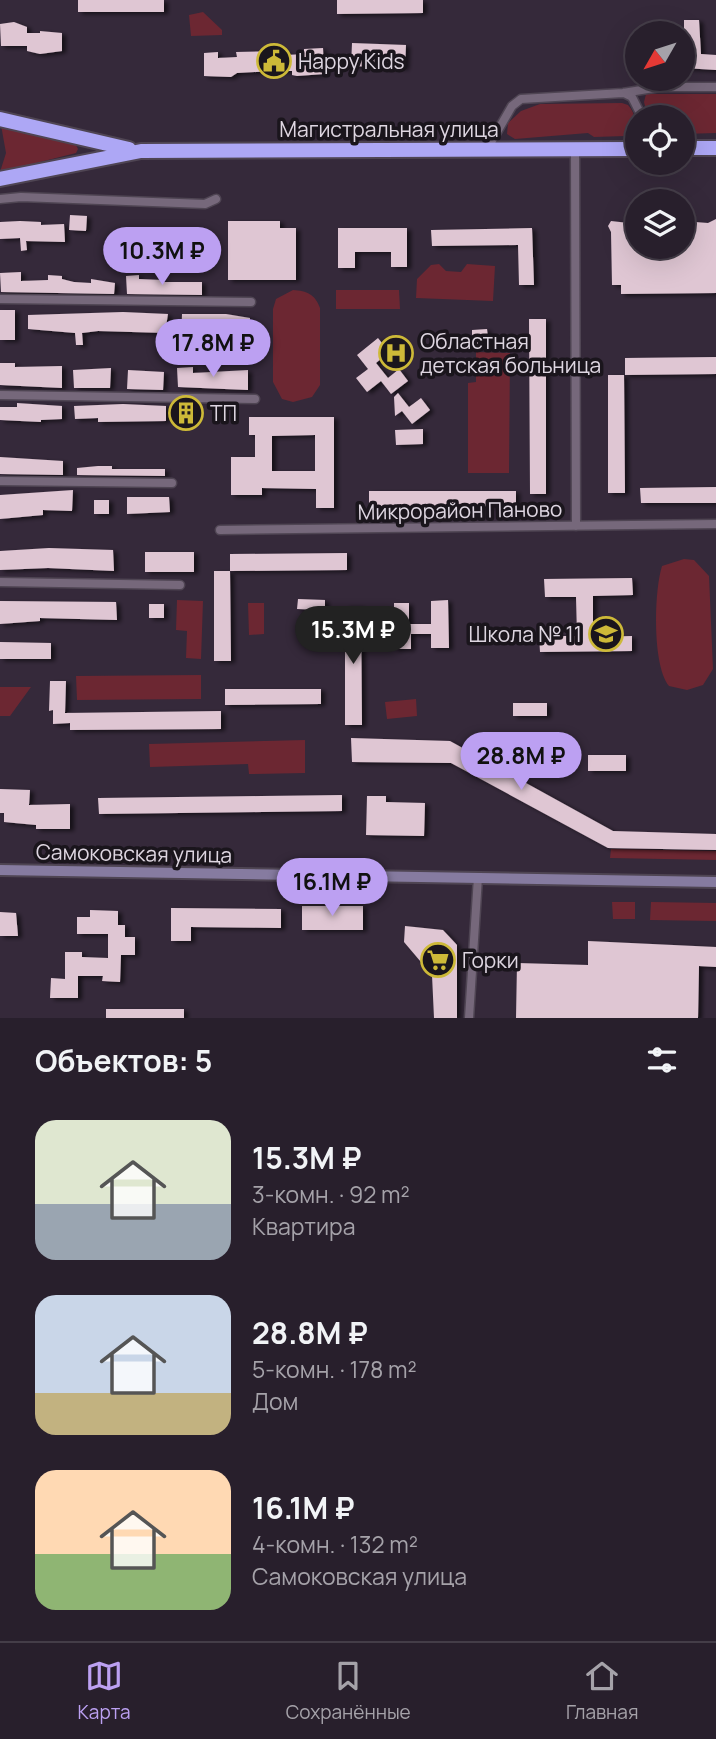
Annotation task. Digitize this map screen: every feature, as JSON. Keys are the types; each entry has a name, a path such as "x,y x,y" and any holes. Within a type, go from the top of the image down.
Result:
{"highway":[{"name":"Магистральная улица","path":"0,120 141,151"},
{"path":"695,148 716,148"},
{"name":"Магистральная улица","path":"0,178 141,151 625,149"}],"street":[{"path":"486,151 512,106 531,96 623,93 667,86 716,87"},
{"path":"623,93 632,97 636,105"},
{"name":"Микрорайон Паново","path":"220,530 576,526 575,150"},
{"path":"0,199 22,197 205,204 216,199"},
{"path":"0,299 251,302"},
{"path":"0,396 255,398"},
{"path":"0,481 172,483"},
{"path":"576,526 716,524"},
{"path":"0,582 180,585"},
{"name":"Самоковская улица","path":"0,870 715,882"},
{"path":"469,1018 478,877"}],"shaded area":[{"path":"203,12 222,30 222,35 191,36 189,15"},
{"path":"646,94 716,94 716,133 695,134 695,105 645,105"},
{"path":"540,104 628,105 625,105 625,136 594,137 588,133 515,139 507,134 508,123 521,111"},
{"path":"1,125 76,145 78,149 76,153 0,172 6,153"},
{"path":"439,264 446,271 461,272 467,264 495,266 493,301 416,298 417,279 431,265"},
{"path":"293,290 310,294 320,308 320,385 312,397 293,402 282,399 273,382 273,309 276,299"},
{"path":"336,290 399,290 400,309 336,309"},
{"path":"476,352 510,353 509,473 468,473 468,383 476,382"},
{"path":"684,559 694,560 709,576 713,669 703,685 687,690 669,686 663,676 656,628 657,592 662,566"},
{"path":"177,600 203,601 201,659 186,658 187,631 176,630"},
{"path":"248,603 264,603 264,634 249,635"},
{"path":"201,675 201,699 77,700 76,676"},
{"path":"0,687 31,687 10,716 0,716"},
{"path":"416,699 417,716 387,719 385,702"},
{"path":"305,740 305,773 249,774 248,764 150,767 149,744"},
{"path":"548,748 575,749 574,768 547,766"},
{"path":"611,849 716,851 716,860 610,858"},
{"path":"612,902 635,902 635,919 613,919"},
{"path":"651,902 716,903 716,921 650,920"}],"building":[{"path":"78,0 164,0 164,12 78,12"},
{"path":"337,0 423,0 423,13 337,14"},
{"path":"699,20 701,54 716,55 716,70 695,69 695,21 684,21"},
{"path":"14,22 27,27 27,33 62,33 62,51 40,54 27,51 27,46 1,46 0,24"},
{"path":"352,43 406,45 405,68 351,66"},
{"path":"323,48 324,74 297,76 292,75 292,71 274,71 237,73 231,77 204,76 204,53 218,52 218,58 237,57 236,52 287,51 287,55 304,54 304,49"},
{"path":"70,215 87,216 86,231 69,230"},
{"path":"716,219 716,293 621,294 621,285 612,285 611,232 608,226 611,221 625,223 625,259 695,259 695,222 708,223"},
{"path":"228,221 280,221 280,228 296,228 296,280 228,280"},
{"path":"0,222 41,222 41,225 64,224 65,242 26,241 27,250 21,251 20,238 0,239"},
{"path":"338,228 407,228 407,267 391,267 391,252 355,252 355,268 338,268"},
{"path":"532,228 534,285 519,285 518,245 432,246 431,230"},
{"path":"21,272 21,281 48,280 48,275 62,276 62,279 74,282 91,283 91,279 115,283 114,294 1,292 0,273"},
{"path":"139,275 139,279 164,282 202,282 202,295 127,294 126,276"},
{"path":"0,310 15,310 15,340 0,340"},
{"path":"123,312 168,314 165,333 82,333 83,345 76,345 75,333 28,329 28,315"},
{"path":"182,314 226,314 250,318 249,332 197,333 197,338 181,338"},
{"path":"529,319 546,319 546,494 530,494"},
{"path":"487,329 489,347 466,348 465,337 472,337 472,330"},
{"path":"378,338 389,352 376,363 388,378 399,369 408,381 391,394 381,381 367,392 356,378 368,369 357,355"},
{"path":"716,357 716,374 625,375 625,358"},
{"path":"0,363 15,363 15,367 62,366 62,388 0,385"},
{"path":"193,367 193,373 248,370 248,390 178,387 177,368"},
{"path":"111,368 110,388 74,388 73,370"},
{"path":"128,370 164,372 163,390 127,389"},
{"path":"608,375 624,375 625,493 608,493"},
{"path":"398,393 409,407 421,398 430,410 412,424 402,411 395,416 394,397"},
{"path":"17,403 62,406 62,419 41,422 0,420 0,407 17,407"},
{"path":"74,406 166,406 166,421 98,422 98,418 75,419"},
{"path":"249,417 334,417 334,508 316,508 316,489 262,488 262,495 231,495 231,457 255,457 255,435 249,435","holes":["315,435 315,471 272,471 272,436"]},
{"path":"423,429 423,444 396,445 395,430"},
{"path":"0,457 63,461 63,475 0,474"},
{"path":"112,466 112,469 165,469 165,476 77,475 77,468"},
{"path":"716,487 716,503 641,503 640,488"},
{"path":"73,490 72,511 43,510 43,515 0,519 0,495"},
{"path":"369,491 516,491 516,506 369,507"},
{"path":"127,497 169,497 170,512 127,514"},
{"path":"94,500 109,500 109,514 94,514"},
{"path":"49,548 113,550 114,571 48,568 0,570 0,551"},
{"path":"145,552 194,552 194,572 145,572"},
{"path":"347,553 347,570 230,571 230,554"},
{"path":"214,571 230,571 231,661 214,661"},
{"path":"632,578 633,595 593,596 593,637 632,636 632,651 540,652 539,636 577,636 576,597 545,597 544,579"},
{"path":"298,599 325,600 325,610 297,609"},
{"path":"448,600 449,648 431,648 431,634 411,634 411,649 394,649 394,603 409,603 409,624 431,624 431,601"},
{"path":"0,601 116,602 117,620 40,618 40,621 0,624"},
{"path":"149,604 164,604 164,618 149,618"},
{"path":"345,606 361,606 362,725 345,725"},
{"path":"0,642 51,643 51,659 0,659"},
{"path":"50,681 66,681 65,713 221,711 221,729 70,730 70,723 53,724 53,710 49,711"},
{"path":"225,689 321,689 321,704 225,705"},
{"path":"513,703 547,703 547,716 513,716"},
{"path":"351,738 450,741 613,831 716,834 716,850 608,848 451,763 352,762"},
{"path":"588,755 626,755 626,771 588,771"},
{"path":"0,789 30,790 29,805 70,804 70,829 36,829 36,825 4,822 4,813 0,813"},
{"path":"342,795 342,811 99,814 98,798"},
{"path":"367,796 386,796 386,802 425,803 424,836 366,835"},
{"path":"302,906 363,906 363,930 302,930"},
{"path":"171,908 281,909 281,928 191,927 191,941 171,941"},
{"path":"90,910 118,911 118,925 125,925 125,937 135,937 135,955 121,955 120,982 102,981 103,976 78,976 78,998 50,998 51,978 65,979 65,952 82,952 82,957 108,958 108,934 77,934 77,917 90,917"},
{"path":"0,912 16,913 18,936 0,936"},
{"name":"Горки","path":"405,926 443,930 457,945 457,1018 434,1018 432,975 404,942"},
{"path":"588,941 716,947 716,967 699,966 698,1018 516,1018 517,963 588,965"},
{"path":"106,1009 184,1009 184,1018 106,1018"}],"place":[{"name":"Happy Kids","path":"274,61"},
{"name":"Областная детская больница","path":"396,353"},
{"name":"ТП","path":"186,413"},
{"name":"Школа № 11","path":"606,634"},
{"name":"Горки","path":"438,960"}]}
